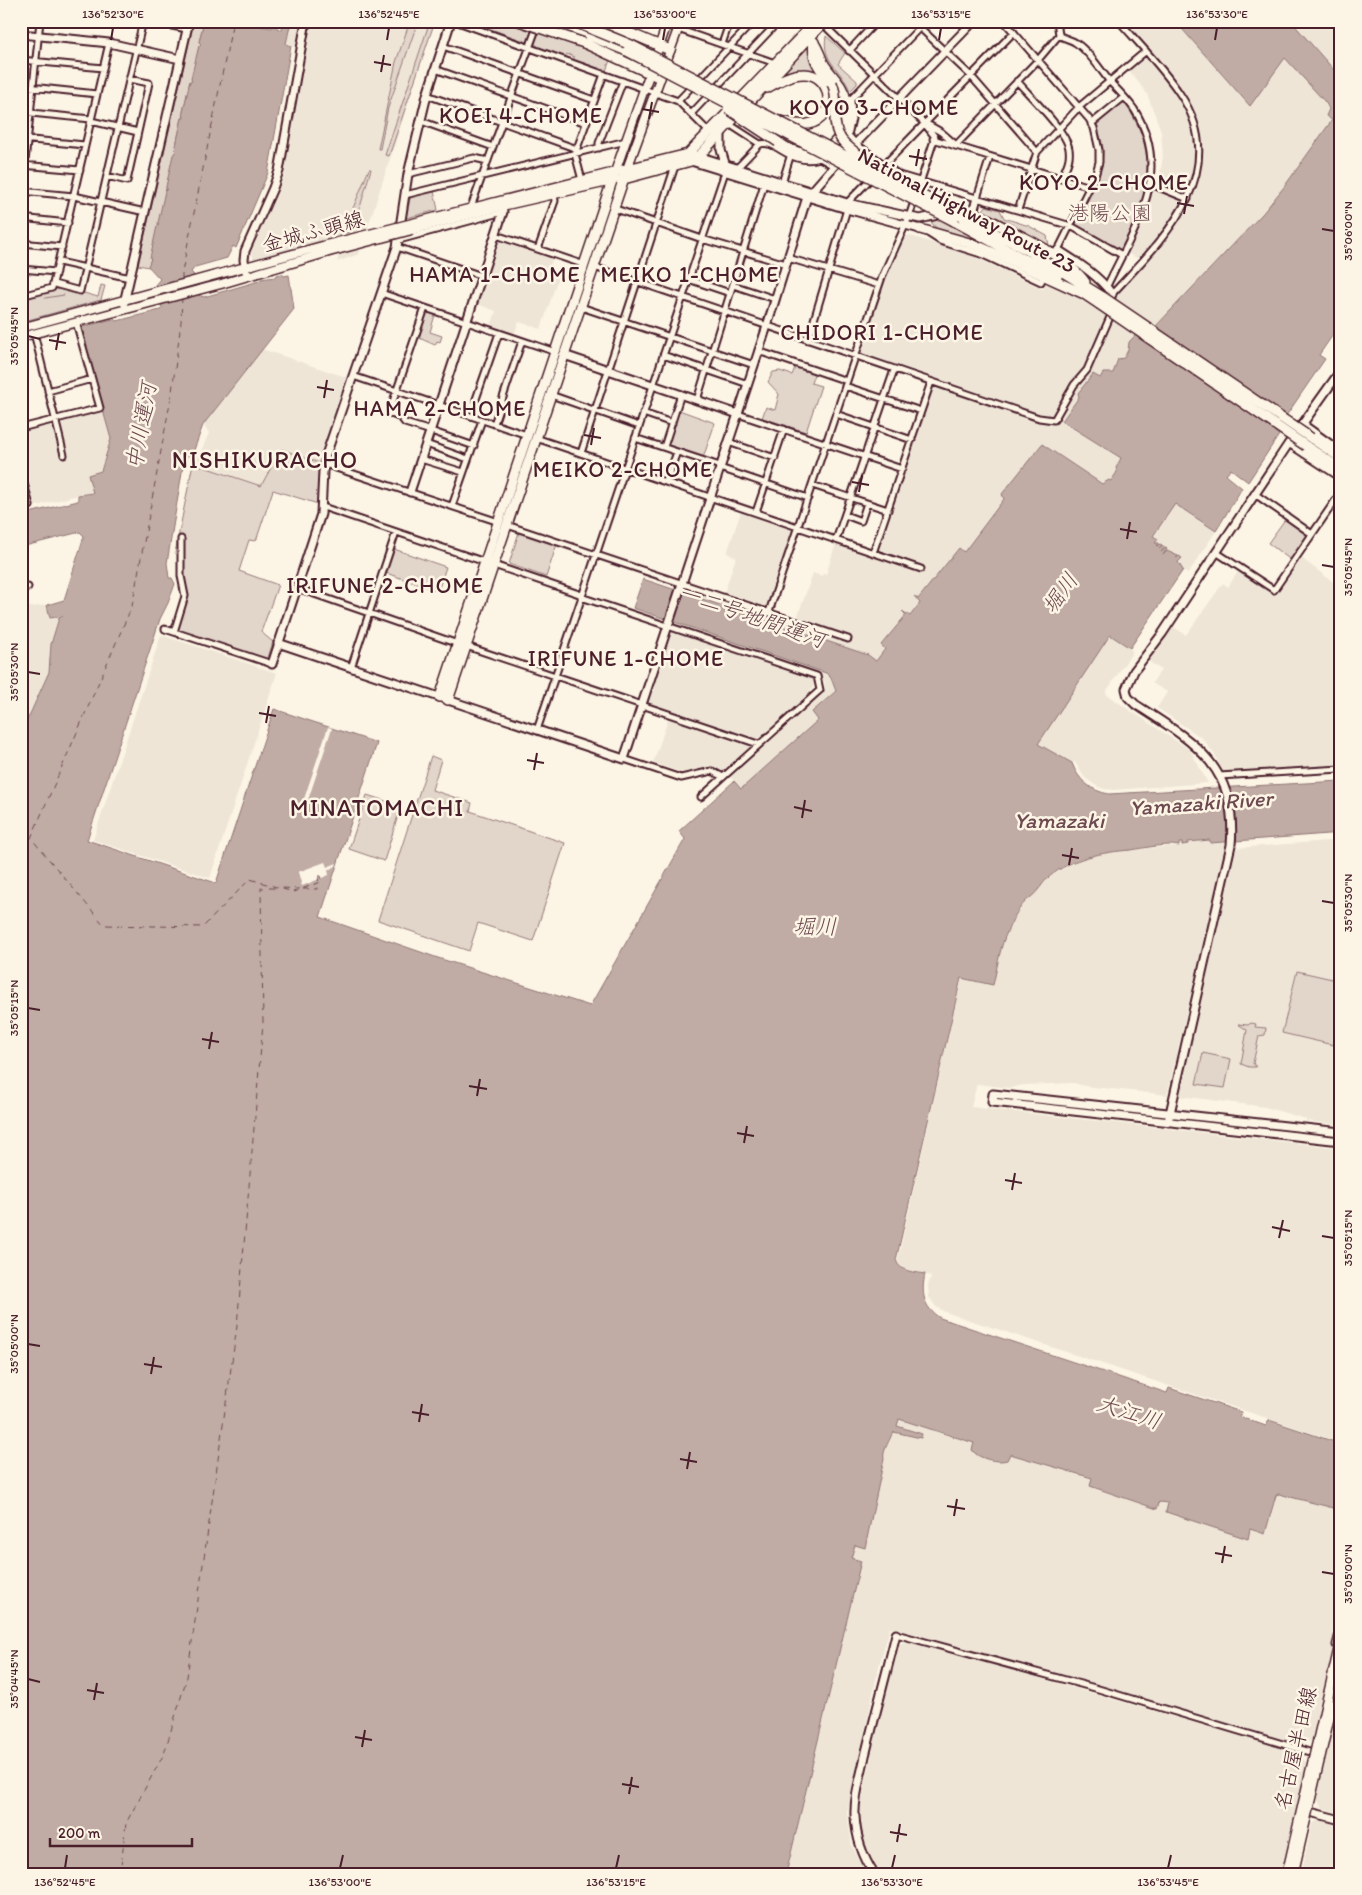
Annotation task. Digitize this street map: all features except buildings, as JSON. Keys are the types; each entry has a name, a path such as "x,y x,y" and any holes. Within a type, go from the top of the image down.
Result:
{"highway":[{"path":"519,21 584,43 660,78"},
{"name":"National Highway Route 23","path":"553,21 627,51 958,219 1027,250 1086,291 1105,298 1341,458"},
{"name":"National Highway Route 23","path":"572,21 631,45 896,182 958,219"},
{"path":"600,21 670,50"},
{"path":"444,699 589,266 614,177 627,169 699,156 815,32 821,22"},
{"path":"614,177 623,179 675,165 689,157 709,132 775,62 821,22"},
{"path":"815,32 813,48 816,62 835,90 835,128 838,135 851,150 896,182"},
{"path":"704,91 744,120 797,153 814,154 826,150 842,130 846,113 844,92 823,61 814,43"},
{"path":"759,92 782,79 806,74 822,82 829,99 824,114 813,123 801,124 776,120"},
{"path":"532,437 551,395 560,354 581,307 589,266 614,208 627,169"},
{"path":"973,212 1060,258 1079,274 1086,291"},
{"path":"920,229 983,248 1086,291"},
{"name":"National Highway Route 23","path":"1105,298 1341,469"},
{"path":"1285,1874 1341,1640"},
{"path":"1294,1874 1341,1666"}],"main road":[{"path":"614,177 667,23"},
{"path":"627,169 679,25"},
{"name":"金城ふ頭線","path":"412,226 502,209 614,177"},
{"name":"金城ふ頭線","path":"140,300 220,275 246,272 471,208 582,180 614,177"},
{"name":"金城ふ頭線","path":"21,328 140,300 221,284 246,272"},
{"name":"金城ふ頭線","path":"21,337 76,322 124,304"},
{"name":"名古屋半田線","path":"1285,1874 1311,1753 1341,1630"},
{"name":"名古屋半田線","path":"1294,1874 1341,1682"}],"street":[{"path":"21,199 24,139 30,113 40,21"},
{"path":"54,284 80,291 143,21"},
{"path":"151,21 167,23 187,29"},
{"path":"124,304 189,21"},
{"path":"246,272 245,251 279,171 306,21"},
{"path":"165,630 272,664 322,507 324,464 398,243 408,174 427,95 451,21"},
{"path":"455,21 678,101 709,132"},
{"path":"471,208 539,21"},
{"path":"654,21 679,25 722,44 775,62"},
{"path":"722,44 730,21"},
{"path":"678,101 754,21"},
{"path":"691,114 779,21"},
{"path":"849,50 877,21"},
{"path":"913,21 971,76 1037,152"},
{"path":"926,21 852,99 852,119 848,135 856,144 899,175 1071,226 1122,255"},
{"path":"624,759 809,194 974,21"},
{"path":"1004,21 1079,107 1091,124 1100,150 1099,162 1090,187 1057,251 1078,263 1107,286"},
{"path":"1056,21 1059,35"},
{"path":"1105,298 1157,245 1178,217 1194,184 1198,160 1198,144 1189,108 1180,93 1119,21"},
{"path":"1334,21 1341,30"},
{"path":"821,22 924,123 934,138 1090,187"},
{"path":"808,340 847,206 924,123 1014,32"},
{"path":"21,34 109,43 180,59"},
{"path":"956,146 1038,60 1059,35"},
{"path":"496,235 894,370 1039,418 1054,420 1074,385 1087,370 1110,317 1105,298 1107,286 1143,211 1151,184 1150,152 1144,130 1132,107 1079,45 1059,35"},
{"path":"21,296 52,288 54,284 109,43"},
{"path":"443,46 594,100"},
{"path":"1018,210 1037,152 1079,107 1146,51"},
{"path":"21,60 103,68"},
{"path":"435,69 586,123"},
{"path":"582,180 576,151 604,74"},
{"path":"107,176 127,181 149,83 129,79"},
{"path":"599,148 599,143 623,81"},
{"path":"1017,81 1065,137 1069,148 1068,162 1061,179"},
{"path":"21,86 97,94"},
{"path":"427,95 576,151"},
{"path":"1091,124 1124,97"},
{"path":"21,112 91,120 138,132"},
{"path":"421,121 493,147"},
{"path":"924,123 940,132 956,146"},
{"path":"729,124 760,144"},
{"path":"721,132 721,150 725,163"},
{"path":"770,612 879,285 906,226 934,138 940,132"},
{"path":"24,139 85,145"},
{"path":"405,196 576,151 599,148 626,141"},
{"path":"736,169 760,144 765,142 790,157 805,160 820,158 834,166"},
{"path":"699,156 725,163 736,169 782,183 809,194 920,229 940,241 981,254 1041,282 1042,280"},
{"path":"689,157 724,172 764,184 809,194"},
{"path":"782,183 790,157"},
{"path":"847,206 920,219 962,211 973,212 990,157"},
{"path":"408,174 474,158 488,161"},
{"path":"23,165 80,170"},
{"path":"581,453 675,165"},
{"path":"537,730 724,172"},
{"path":"697,400 764,184"},
{"path":"1151,184 1188,199"},
{"path":"22,191 74,196 145,212"},
{"path":"538,249 555,201 554,194"},
{"path":"614,208 743,251 829,270 879,285"},
{"path":"398,243 502,209"},
{"path":"410,492 496,235 502,209"},
{"path":"21,218 68,223"},
{"path":"21,243 62,248"},
{"path":"398,243 482,276"},
{"path":"59,262 130,278"},
{"path":"21,269 56,272"},
{"path":"688,279 730,293"},
{"path":"733,285 775,299"},
{"path":"381,293 902,469"},
{"path":"581,307 754,365"},
{"path":"425,308 389,413 401,418 405,423 474,446"},
{"path":"21,428 100,408 76,322"},
{"path":"34,333 64,456"},
{"path":"476,399 499,333"},
{"path":"494,424 522,341"},
{"path":"758,351 884,399 921,411"},
{"path":"663,355 748,384"},
{"path":"836,540 894,370"},
{"path":"1168,1122 1231,845 1231,815 1223,784 1207,756 1194,743 1136,704 1128,697 1126,689 1134,671 1162,634 1289,443 1341,370"},
{"path":"353,376 921,569"},
{"path":"48,391 92,379"},
{"path":"874,552 931,382"},
{"path":"664,447 681,394"},
{"path":"551,395 639,426"},
{"path":"643,413 672,423"},
{"path":"836,414 912,440"},
{"path":"452,506 482,420"},
{"path":"1302,424 1341,452"},
{"path":"756,512 784,429"},
{"path":"635,438 808,498"},
{"path":"728,442 775,458"},
{"path":"1289,443 1341,477"},
{"path":"426,444 468,459"},
{"path":"666,482 677,452"},
{"path":"421,458 463,472"},
{"path":"324,464 681,585 770,612 848,639"},
{"path":"21,472 30,506"},
{"path":"812,485 888,510"},
{"path":"1216,552 1274,590 1341,492"},
{"path":"1255,494 1312,534"},
{"path":"845,515 861,521 867,503"},
{"path":"322,507 818,676 820,690 701,797"},
{"path":"351,668 396,532"},
{"path":"174,632 185,596 181,576 181,539"},
{"path":"21,589 28,587"},
{"path":"297,588 758,744"},
{"path":"278,643 681,778 712,771 723,777"},
{"path":"1219,776 1341,769"},
{"path":"1341,1132 993,1094 992,1102 1341,1141"},
{"path":"874,1874 859,1840 855,1816 856,1804 868,1744 896,1634 1095,1688 1323,1755"},
{"path":"1310,1812 1341,1820"}],"shaded area":[{"path":"258,21 300,21 296,47 286,45 289,32 274,26 272,28 260,26"},
{"path":"311,21 435,21 359,254 337,262 344,235 254,259 251,252 283,179"},
{"path":"1124,21 1175,21 1250,106 1283,59 1287,58 1326,103 1332,120 1284,188 1263,213 1154,327 1114,298 1162,246 1184,214 1197,185 1202,162 1202,143 1197,121 1176,80"},
{"path":"1291,21 1329,21 1341,35 1341,78"},
{"path":"1146,57 1179,97 1190,122 1195,145 1191,183 1186,195 1158,183 1163,157 1161,131 1147,94 1129,70"},
{"path":"1153,189 1182,200 1182,202 1156,241 1139,259 1126,253"},
{"path":"907,235 966,253 1043,289 1047,283 1084,300 1107,316 1084,368 1073,380 1053,415 1038,415 861,355 860,353 885,279"},
{"path":"500,240 553,258 547,274 558,278 541,329 519,322 514,334 491,326 496,311 477,304 498,241"},
{"path":"1113,320 1135,336 1129,342 1124,358 1121,358 1116,363 1113,373 1105,373 1100,378 1093,374 1062,421 1122,458 1116,468 1117,472 1111,481 1102,484 1043,444 1004,496 1005,499 992,518 964,552 959,549 918,600 914,597 920,603 909,616 902,612 906,615 881,645 885,649 876,661 868,655 683,593 688,588 847,641 849,636 797,618 813,573 822,576 826,574 836,543 921,572 923,566 876,550 931,386 1037,421 1051,423 1058,419 1079,384 1090,372 1094,358"},
{"path":"262,349 346,377 319,463 281,449 262,486 195,464 209,433 203,425"},
{"path":"103,411 111,439 93,494 78,495 21,510 21,431"},
{"path":"1175,503 1216,531 1188,574 1183,570 1175,554 1173,555 1168,551 1163,555 1164,550 1161,552 1161,548 1158,548 1160,544 1157,546 1153,536"},
{"path":"741,511 792,528 793,530 767,608 724,593 736,557 727,553"},
{"path":"1300,557 1341,588 1341,767 1224,773 1215,755 1202,738 1157,708 1167,692 1152,683 1161,670 1148,661 1172,626 1186,635 1223,583 1228,587 1239,570 1274,593"},
{"path":"47,605 50,618 63,617 59,618 51,644 49,672 21,734 21,608"},
{"path":"674,621 826,673 836,687 836,691 812,712 819,720 741,789 730,776 825,689 825,683 821,676 815,673 673,625"},
{"path":"670,630 812,676 814,683 812,689 807,696 758,739 646,702"},
{"path":"161,635 277,673 210,878 93,840"},
{"path":"1110,635 1133,651 1106,692 1107,695 1190,750 1208,783 1114,790 1104,789 1085,778 1075,762 1072,763 1038,745 1038,742"},
{"path":"669,717 752,745 723,771 709,768 687,774 653,763"},
{"path":"1210,840 1211,843 1225,842 1225,850 1167,1095 1084,1086 1074,1083 1024,1085 1010,1088 977,1084 971,1107 1341,1148 1341,1441 1336,1441 945,1312 936,1307 929,1297 928,1286 931,1276 903,1269 897,1263 962,977 1001,950 1013,919 1025,901 1058,871 1083,859 1109,851 1179,846 1179,843 1188,844 1188,842"},
{"path":"1341,840 1341,1125 1306,1121 1306,1119 1265,1107 1179,1096 1236,848"},
{"path":"899,1419 1092,1478 1090,1486 1156,1509 1159,1503 1169,1504 1167,1513 1248,1538 1250,1529 1265,1534 1276,1495 1279,1494 1341,1510 1341,1605 1338,1627 1312,1740 1300,1746 890,1628 879,1666 847,1813 852,1846 867,1874 786,1874 861,1561 851,1558 855,1544 864,1548 884,1450 891,1441 890,1436 894,1432 921,1437 922,1434 896,1426"},
{"path":"908,1640 1300,1753 1307,1765 1281,1874 880,1874 866,1847 861,1828 861,1803 896,1646"},
{"path":"1341,1693 1341,1814 1322,1808 1316,1797"},
{"path":"1320,1819 1341,1825 1341,1874 1301,1874 1312,1824"}],"green space":[{"path":"194,21 204,21 199,42 201,44 192,81 190,81 183,112 184,118 182,118 176,151 173,156 149,267 138,265"},
{"path":"410,21 418,21 388,108 380,149 378,149 396,62"},
{"path":"430,21 435,21 389,156 385,155"},
{"path":"478,21 495,21 533,30 527,42 477,24"},
{"path":"539,32 602,55 610,60 606,71 574,60 574,57 567,54 565,57 538,47 535,43"},
{"path":"826,36 845,53 838,64 857,81 857,84 850,91 829,59 825,45"},
{"path":"810,43 811,60 821,77 816,74 771,83"},
{"name":"港陽公園","path":"1123,101 1131,113 1142,137 1146,150 1147,177 1146,190 1140,209 1119,250 1076,224 1094,189 1102,161 1103,147 1097,121"},
{"path":"369,169 371,169 353,232 345,233 347,223"},
{"path":"434,191 438,210 406,218 412,196"},
{"path":"986,206 1000,210 1004,218 1029,226 1047,236 1049,245 983,210"},
{"path":"942,219 992,247 937,229 931,222"},
{"path":"56,285 98,297 101,285 105,286 101,300 21,322 21,299 54,291"},
{"path":"425,311 435,315 430,332 442,336 440,342 437,341 435,345 417,337"},
{"path":"796,365 815,372 811,383 821,386 806,432 762,418 766,407 775,410 779,394 768,382 773,372 780,371 792,375"},
{"path":"679,410 715,423 703,458 666,446"},
{"path":"281,449 319,463 318,504 273,490 256,541 249,540 239,571 278,585 261,632 273,642 267,661 177,632 188,598 180,554 175,553 192,468 195,464 261,486"},
{"path":"1286,518 1310,535 1292,561 1268,543"},
{"path":"519,532 557,544 546,577 509,564"},
{"path":"394,549 446,567 438,591 386,573"},
{"path":"431,756 441,760 432,790 472,803 470,811 565,843 533,941 478,923 469,951 378,920"},
{"path":"367,795 401,806 384,861 349,849"},
{"path":"1297,971 1341,981 1341,1011 1333,1045 1282,1033"},
{"path":"1251,1023 1256,1024 1255,1027 1266,1028 1265,1035 1259,1036 1253,1063 1256,1067 1241,1064 1247,1030 1238,1024 1248,1025"},
{"path":"1203,1053 1231,1059 1225,1088 1196,1084"}],"water":[{"path":"204,21 260,22 260,26 272,28 273,26 282,30 284,21 291,21 286,44 291,46 268,173 236,248 233,246 227,258 195,267 191,272 194,275 198,295 204,297 261,279 275,277 276,275 289,275 294,309 203,425 194,450 184,460 167,563 169,578 172,578 175,584 160,619 87,840 216,883 274,709 377,743 320,917 438,958 590,1006 685,839 679,831 734,781 741,789 818,720 812,712 836,691 831,678 826,673 633,608 643,579 868,655 876,661 885,649 881,645 906,615 902,611 910,616 920,603 914,596 918,599 959,548 964,552 1004,499 1002,494 1042,444 1102,484 1109,480 1111,481 1117,472 1116,468 1121,458 1062,421 1079,397 1078,393 1093,374 1100,378 1103,373 1113,373 1118,359 1124,358 1129,342 1148,322 1155,327 1263,213 1332,120 1326,116 1329,109 1326,103 1285,58 1250,106 1175,21 1291,21 1341,78 1341,323 1319,355 1325,359 1275,432 1279,435 1248,482 1231,469 1226,475 1242,488 1216,531 1175,504 1153,536 1158,539 1155,543 1159,543 1157,546 1162,545 1159,549 1163,546 1165,547 1161,552 1167,549 1163,555 1167,551 1178,556 1176,558 1179,556 1182,558 1178,562 1183,570 1130,648 1110,635 1038,744 1072,763 1078,775 1086,784 1102,793 1109,794 1341,781 1341,833 1210,843 1210,840 1188,842 1188,844 1182,845 1182,843 1179,843 1179,846 1162,845 1109,852 1067,865 1047,879 1036,893 1019,909 1007,931 993,985 961,978 896,1260 900,1267 904,1269 925,1274 923,1287 925,1299 930,1309 940,1318 1167,1393 1169,1388 1241,1412 1240,1417 1266,1426 1269,1420 1341,1444 1341,1510 1279,1494 1276,1495 1265,1534 1250,1529 1248,1539 1166,1512 1168,1503 1159,1502 1157,1509 1090,1486 1092,1478 1010,1454 1007,1460 1003,1461 983,1458 972,1450 974,1443 899,1419 897,1426 922,1434 921,1438 894,1432 891,1436 884,1453 865,1548 855,1545 851,1558 861,1561 786,1874 21,1874 21,734 49,672 51,644 59,618 63,616 50,618 47,605 64,600 84,536 80,532 21,547 21,515 78,501 78,495 93,493 88,475 101,471 111,439 80,329 113,319 117,321 162,308 157,285 155,285 160,279 148,266 157,226 159,225 173,155 176,151 182,118 184,118 183,112 190,81 192,80 201,44 199,42"}],"pier":[{"path":"328,727 332,728 308,800 304,799"},
{"path":"325,862 327,867 337,863 336,866 328,870 329,875 302,886 298,872"}],"waterway":[{"path":"45,298 64,295"}],"ferry route":[{"path":"182,280 182,272 233,21"},
{"path":"182,297 181,322 172,392 132,606 31,838 104,925 203,927 250,879 293,892 321,882 320,875"},
{"path":"303,889 317,889 319,876"},
{"path":"120,1874 126,1823 164,1754 187,1677 237,1326 263,1023 261,888 277,888"},
{"path":"283,888 299,889"}],"district":[{"name":"KOYO 3-CHOME","path":"874,107"},
{"name":"KOEI 4-CHOME","path":"521,115"},
{"name":"KOYO 2-CHOME","path":"1104,182"},
{"name":"HAMA 1-CHOME","path":"495,274"},
{"name":"MEIKO 1-CHOME","path":"690,274"},
{"name":"CHIDORI 1-CHOME","path":"882,332"},
{"name":"HAMA 2-CHOME","path":"440,408"},
{"name":"NISHIKURACHO","path":"265,459"},
{"name":"MEIKO 2-CHOME","path":"623,469"},
{"name":"IRIFUNE 2-CHOME","path":"385,585"},
{"name":"IRIFUNE 1-CHOME","path":"626,658"},
{"name":"MINATOMACHI","path":"377,807"}],"water label":[{"name":"中川運河","path":"141,426"},
{"name":"堀川","path":"1060,593"},
{"name":"一二号地間運河","path":"752,616"},
{"name":"Yamazaki River","path":"1201,803"},
{"name":"Yamazaki","path":"1059,820"},
{"name":"堀川","path":"815,926"},
{"name":"大江川","path":"1129,1412"}]}
